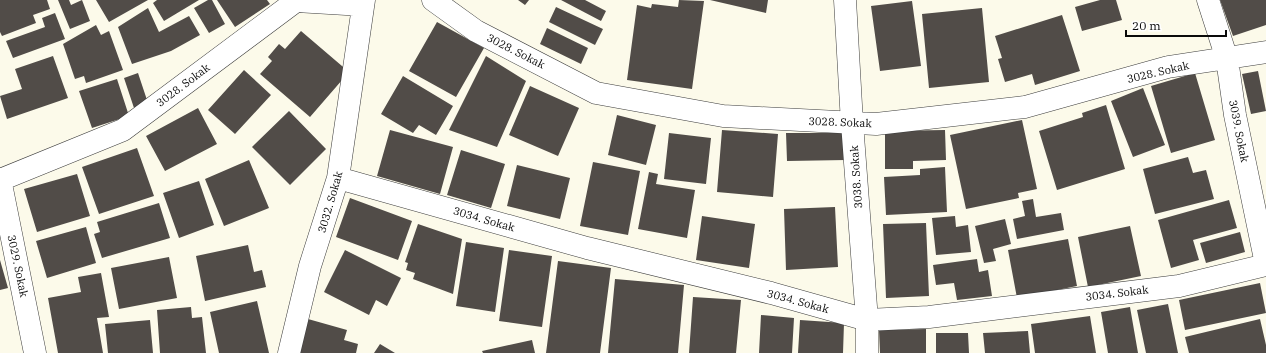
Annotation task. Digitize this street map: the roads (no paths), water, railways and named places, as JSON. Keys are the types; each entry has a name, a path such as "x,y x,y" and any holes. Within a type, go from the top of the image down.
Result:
{"street":[{"name":"3028. Sokak","path":"433,0 476,31 596,93 723,116 876,124 1025,107 1168,67 1266,52"},
{"name":"3038. Sokak","path":"845,0 852,123 867,320 866,353"},
{"name":"3039. Sokak","path":"1208,0 1227,59 1235,115 1266,264"},
{"name":"3028. Sokak","path":"0,180 123,130 296,1 364,2"},
{"name":"3032. Sokak","path":"289,353 310,266 338,178 364,2"},
{"name":"3034. Sokak","path":"338,178 587,248 771,293 867,320 928,317 1179,286 1266,264"},
{"name":"3029. Sokak","path":"0,180 35,353"}]}
